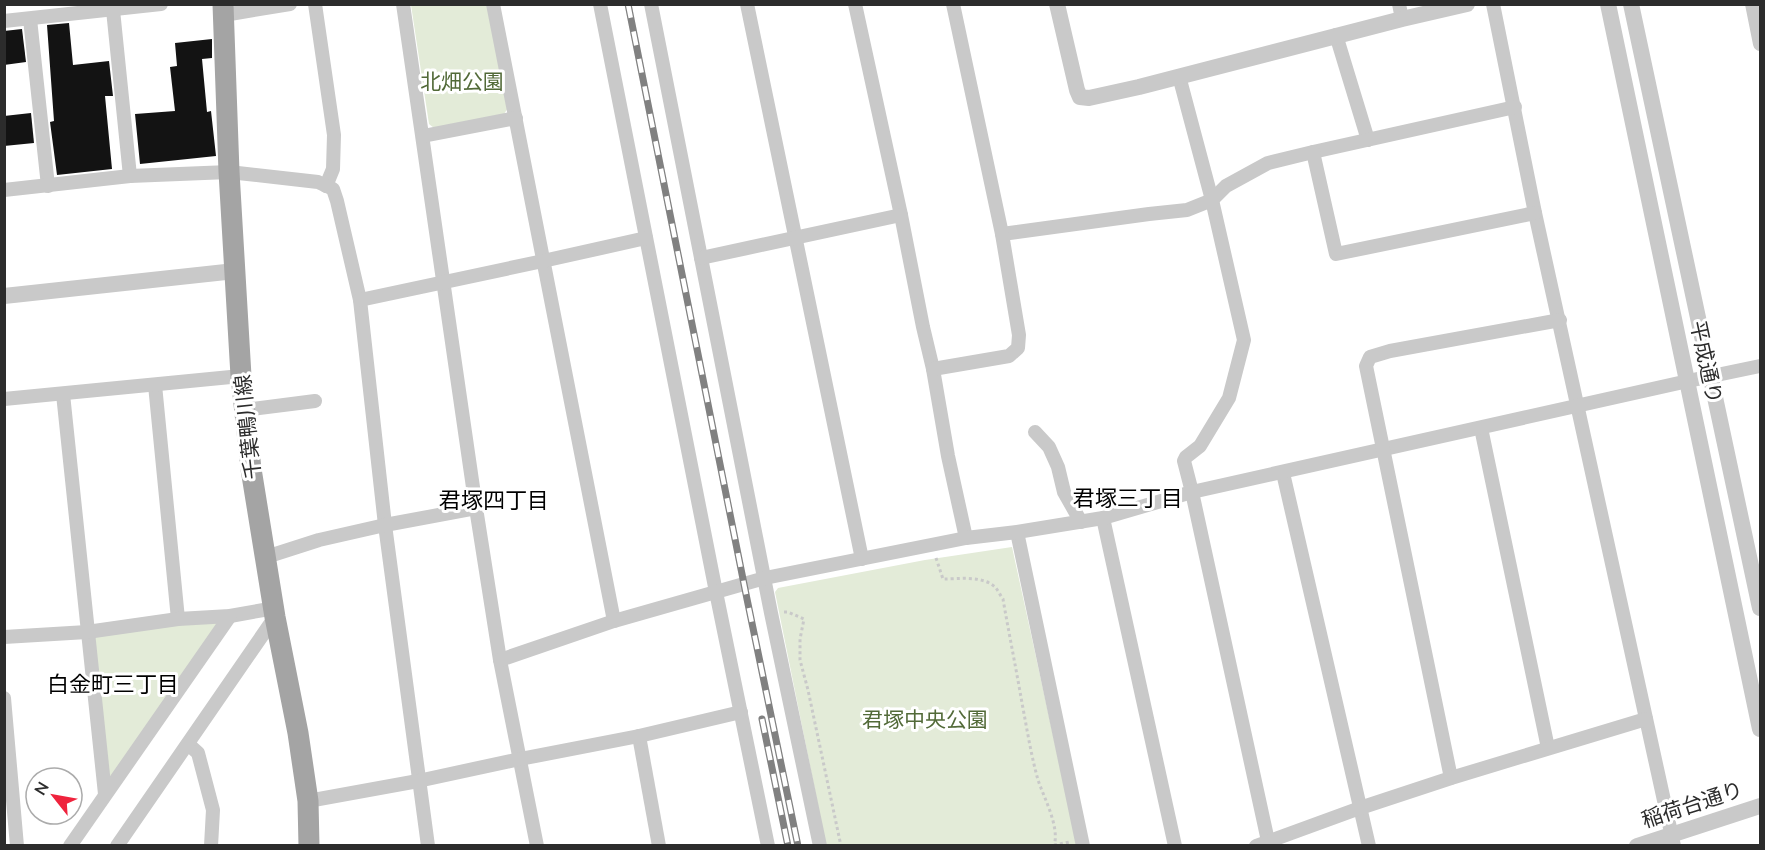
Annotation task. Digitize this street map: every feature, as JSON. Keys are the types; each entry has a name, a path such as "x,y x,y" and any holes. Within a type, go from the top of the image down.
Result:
{"main road":[{"name":"千葉鴨川線","path":"223,10 229,172 244,410 251,469 275,613 298,733 308,801 309,846"}],"street":[{"path":"4,21 161,4"},
{"path":"223,10 290,4"},
{"path":"315,4 334,135 333,169 326,186"},
{"path":"404,4 500,660 537,846"},
{"path":"493,4 614,621"},
{"path":"600,4 768,846"},
{"path":"651,4 771,613 820,846"},
{"path":"747,4 862,559"},
{"path":"855,4 902,215 966,538"},
{"path":"933,369 1009,356 1018,348 1019,335 1002,234 953,4"},
{"path":"1057,4 1077,90 1080,97 1089,98 1336,35 1400,11 1467,4"},
{"path":"1493,4 1535,213 1673,840"},
{"name":"平成通り","path":"1608,4 1761,729"},
{"name":"平成通り","path":"1631,4 1761,608"},
{"path":"1752,4 1761,44"},
{"path":"112,10 130,176"},
{"path":"30,19 48,186"},
{"path":"1336,35 1368,140"},
{"path":"1179,76 1212,200 1244,340 1229,398 1200,446 1184,461 1262,843 1451,777 1646,719"},
{"path":"1002,234 1187,210 1212,200 1226,186 1268,163 1515,107"},
{"path":"423,136 516,118"},
{"path":"1312,152 1336,254 1535,213"},
{"path":"4,190 130,176 229,172 318,182 333,189 360,300 385,525 428,846"},
{"path":"701,258 902,215"},
{"path":"360,300 646,238"},
{"path":"4,296 235,271"},
{"path":"1451,777 1366,366 1370,357 1390,351 1560,320"},
{"path":"500,660 614,621 765,578 966,538 1103,518 1192,492 1761,366"},
{"path":"4,399 241,376"},
{"path":"155,385 178,619"},
{"path":"63,394 105,794"},
{"path":"244,410 315,401"},
{"path":"1481,428 1548,748"},
{"path":"1035,432 1049,447 1058,467 1064,492 1081,522"},
{"path":"1283,473 1369,846"},
{"path":"266,556 319,540 476,508"},
{"path":"1103,518 1175,846"},
{"path":"1017,532 1083,846"},
{"path":"4,637 87,632 178,619 275,613"},
{"path":"117,846 275,613"},
{"path":"70,846 230,616"},
{"path":"4,698 17,846"},
{"path":"308,801 639,736 741,712"},
{"path":"639,736 659,846"},
{"path":"188,744 198,753 213,810 211,846"},
{"name":"稲荷台通り","path":"1637,846 1673,840 1761,806"}],"path":[{"path":"931,545 943,579 987,582 994,586 1003,599 1033,762 1054,824 1054,846"},
{"path":"771,613 788,612 804,619 800,639 800,660 841,846"}],"green space":[{"name":"北畑公園","path":"411,5 487,5 508,108 504,114 434,128 429,124"},
{"name":"君塚中央公園","path":"1012,547 1077,845 826,845 775,592 778,588 925,560"},
{"path":"230,616 105,794 87,632"}],"building":[{"path":"69,23 73,65 109,61 113,96 105,96 112,169 57,175 50,122 54,121 47,25"},
{"path":"22,29 26,62 4,65 4,31"},
{"path":"212,39 212,58 202,59 207,112 211,111 216,156 140,164 135,114 175,111 170,67 177,66 175,43"},
{"path":"31,113 34,143 4,146 4,116"}],"railway":[{"path":"628,4 798,846"},
{"path":"762,719 788,846"}],"district":[{"name":"君塚三丁目","path":"1128,498"},
{"name":"君塚四丁目","path":"494,500"},
{"name":"白金町三丁目","path":"113,684"}]}
